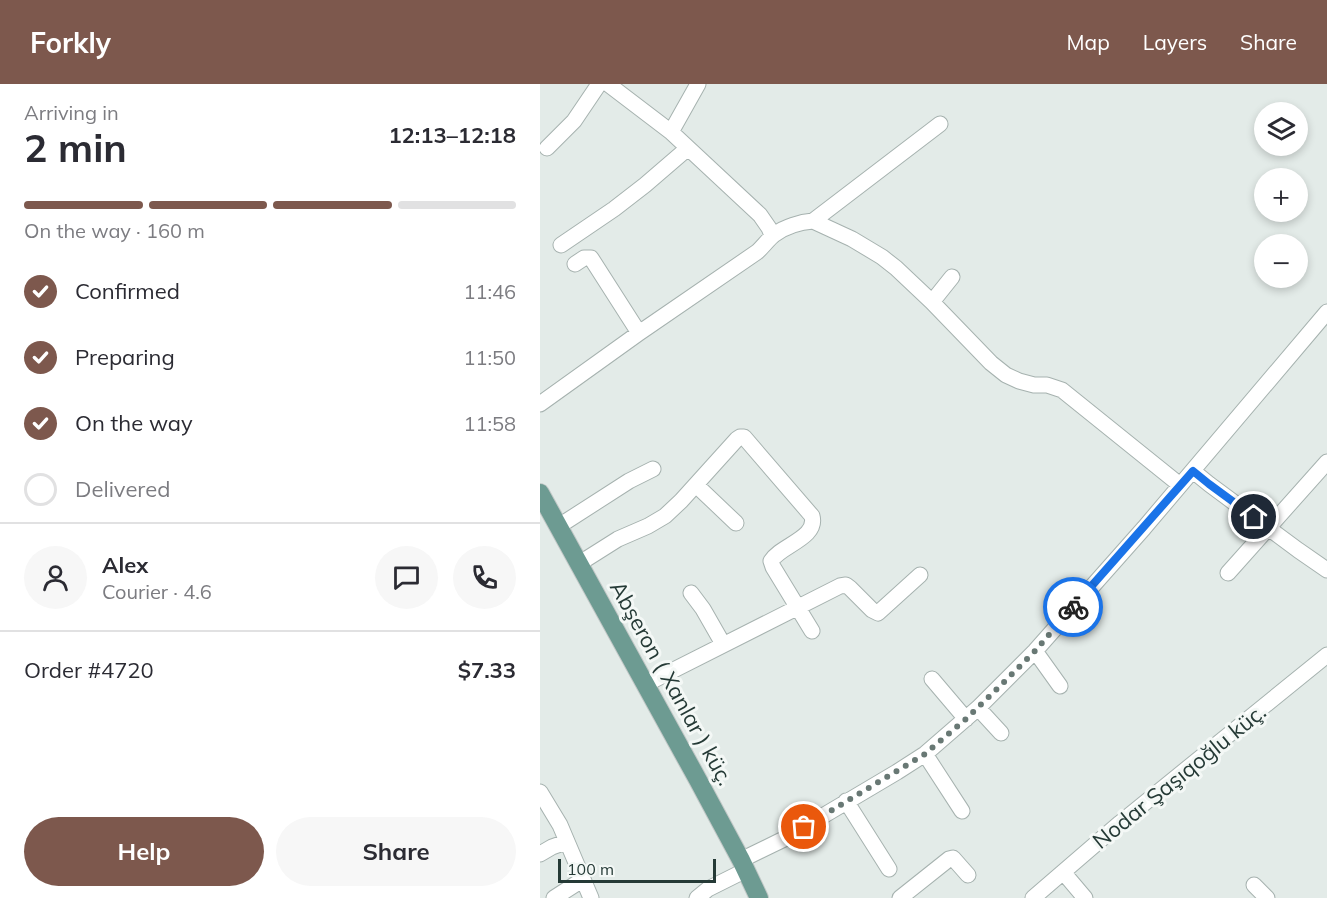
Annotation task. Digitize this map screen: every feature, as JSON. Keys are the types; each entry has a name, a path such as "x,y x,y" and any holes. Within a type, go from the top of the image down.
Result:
{"main road":[{"name":"Abşeron ( Xanlar ) küç.","path":"540,493 646,684 739,867 759,898"},
{"path":"540,512 685,775 739,867 749,898"}],"street":[{"path":"547,148 574,121 599,84"},
{"path":"608,84 671,132 760,215 772,235"},
{"path":"671,132 698,84"},
{"path":"540,404 757,252 767,244 772,235 804,222 813,221 940,124"},
{"path":"561,245 614,209 688,148"},
{"path":"813,221 852,239 896,268 991,363 1006,375 1019,381 1034,385 1047,385 1062,390 1180,485"},
{"path":"575,264 588,257 594,261 639,333"},
{"path":"932,302 952,277"},
{"path":"698,898 739,867 925,754 972,714 1035,651 1144,528 1327,312"},
{"path":"580,564 618,539 658,521 673,509 737,439 744,437 812,516 813,522 807,534 775,555 771,561 812,631"},
{"path":"1228,573 1327,462"},
{"path":"559,526 629,481 653,469"},
{"path":"1193,471 1327,570"},
{"path":"696,485 736,523"},
{"path":"646,684 840,586 846,585 878,613 920,575"},
{"path":"691,593 703,609 723,645"},
{"path":"1035,651 1060,686"},
{"name":"Nodar Şaşıqoğlu küç.","path":"1033,898 1119,823 1327,655"},
{"path":"932,679 972,714 1002,733"},
{"path":"925,754 962,811"},
{"path":"540,792 556,818 591,898"},
{"path":"846,801 889,869"},
{"path":"540,854 566,842"},
{"path":"900,898 949,859 956,860 968,875"},
{"path":"1063,872 1085,898"},
{"path":"554,898 582,880"},
{"path":"1254,885 1267,898"}],"way so far":[{"path":"804,827 925,754 1000,686 1035,651 1073,607"}],"route":[{"path":"1073,607 1193,471 1254,517"}]}
